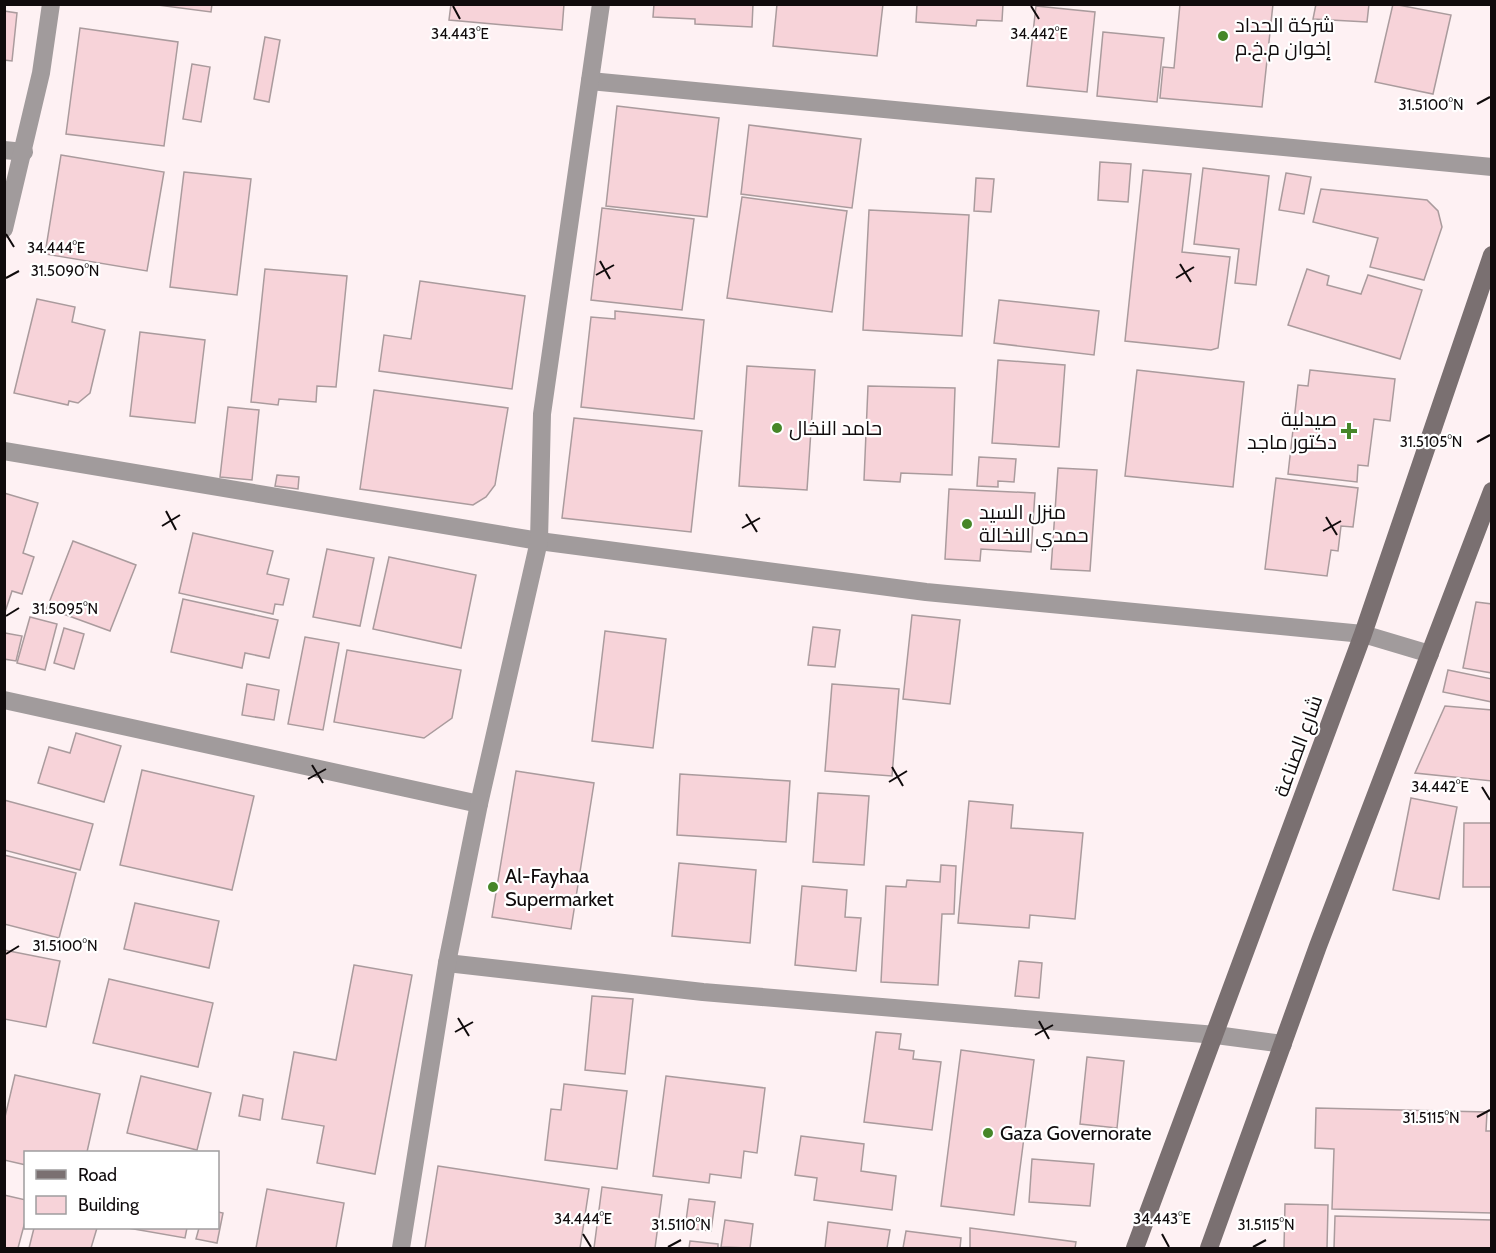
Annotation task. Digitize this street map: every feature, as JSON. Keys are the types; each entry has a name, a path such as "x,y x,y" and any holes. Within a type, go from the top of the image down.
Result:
{"main road":[{"name":"شارع الصناعة","path":"1135,1248 1363,634 1491,255"},
{"path":"1209,1248 1283,1044 1491,491"}],"street":[{"path":"4,229 41,73 51,4"},
{"path":"401,1248 447,963 479,804 539,541 542,414 601,4"},
{"path":"590,81 1491,167"},
{"path":"4,150 24,152"},
{"path":"4,450 539,541 926,592 1363,634 1430,654"},
{"path":"4,700 479,804"},
{"path":"447,963 703,992 1215,1035 1283,1044"}],"building":[{"path":"150,4 212,4 211,12"},
{"path":"451,4 564,4 562,30 449,20"},
{"path":"654,4 753,4 752,27 695,24 695,19 653,17"},
{"path":"777,4 883,4 877,56 773,46"},
{"path":"917,4 1003,4 1002,21 977,20 976,26 916,22"},
{"name":"شركة الحداد إخوان م.خ.م","path":"1180,4 1273,4 1262,107 1160,98 1163,67 1174,68"},
{"path":"1316,4 1369,4 1367,22 1313,19"},
{"path":"1393,4 1451,15 1433,94 1375,82"},
{"path":"1036,6 1095,12 1087,92 1027,86"},
{"path":"4,11 17,13 12,61 4,60"},
{"path":"80,28 178,42 164,146 66,134"},
{"path":"1103,32 1164,38 1157,102 1097,96"},
{"path":"265,37 280,40 269,102 254,99"},
{"path":"192,64 210,67 201,122 183,119"},
{"path":"617,106 719,118 707,217 606,206"},
{"path":"749,125 861,139 852,208 741,194"},
{"path":"61,155 164,172 147,271 45,254"},
{"path":"1100,162 1131,164 1128,202 1098,200"},
{"path":"1203,168 1269,176 1256,285 1235,283 1239,249 1194,244"},
{"path":"1143,170 1191,174 1182,252 1230,257 1218,348 1211,350 1125,341"},
{"path":"184,172 251,179 237,295 170,287"},
{"path":"1286,173 1311,177 1304,214 1279,210"},
{"path":"976,178 994,179 991,212 974,211"},
{"path":"1321,189 1427,200 1438,211 1442,227 1424,280 1370,267 1378,238 1313,222"},
{"path":"742,197 847,211 832,312 727,298"},
{"path":"602,208 694,219 682,310 591,300"},
{"path":"869,210 969,215 962,336 863,330"},
{"path":"265,269 347,276 336,387 317,386 316,402 279,399 278,405 251,402"},
{"path":"1307,269 1329,276 1327,285 1361,294 1368,275 1422,290 1400,359 1288,325"},
{"path":"420,281 525,296 512,389 379,371 384,335 411,339"},
{"path":"37,299 75,307 72,322 105,330 90,393 78,403 69,401 68,405 14,393"},
{"path":"999,300 1099,311 1094,355 994,343"},
{"path":"615,311 704,320 694,419 581,407 591,317 615,319"},
{"path":"140,332 205,340 195,423 130,416"},
{"path":"998,360 1065,365 1059,447 992,443"},
{"name":"حامد النخال","path":"747,366 815,370 807,490 739,486"},
{"path":"1137,370 1244,382 1233,487 1125,476"},
{"path":"1310,370 1395,379 1390,421 1374,419 1368,466 1358,465 1357,482 1288,474 1298,385 1308,386"},
{"path":"868,386 955,388 952,475 901,473 900,482 864,480"},
{"path":"374,390 508,408 495,485 486,497 473,505 360,489"},
{"path":"228,407 259,410 252,480 220,477"},
{"path":"574,418 702,431 691,532 562,518"},
{"path":"979,457 1016,459 1014,482 998,481 998,487 977,486"},
{"path":"1058,468 1097,470 1090,571 1051,569"},
{"path":"277,475 299,477 298,489 275,486"},
{"path":"1276,478 1358,488 1353,527 1341,526 1338,551 1331,550 1327,576 1265,569"},
{"path":"949,489 1035,493 1031,552 981,549 980,561 945,559"},
{"path":"4,493 38,503 23,553 34,557 22,594 12,591 4,615"},
{"path":"193,533 273,551 267,574 289,579 283,605 275,604 273,614 179,593"},
{"path":"73,541 136,565 110,631 47,608"},
{"path":"327,549 374,558 360,626 313,617"},
{"path":"389,557 476,575 461,648 373,629"},
{"path":"183,599 278,620 269,658 245,653 242,668 171,652"},
{"path":"1476,602 1492,604 1492,673 1463,668"},
{"path":"912,615 960,620 950,704 903,699"},
{"path":"30,617 57,624 45,670 17,663"},
{"path":"813,627 840,630 835,667 808,665"},
{"path":"64,628 84,634 74,669 54,663"},
{"path":"605,631 666,639 653,748 592,741"},
{"path":"5,633 22,636 16,661 4,659"},
{"path":"305,637 339,643 323,730 288,724"},
{"path":"347,650 461,670 452,718 424,738 334,722"},
{"path":"1448,670 1492,679 1492,702 1443,692"},
{"path":"247,684 279,690 274,720 242,715"},
{"path":"832,684 899,689 892,776 825,771"},
{"path":"1445,706 1492,710 1492,781 1415,773"},
{"path":"76,733 121,746 104,802 38,783 49,747 70,753"},
{"path":"142,770 254,796 232,890 120,865"},
{"path":"516,771 594,783 571,929 492,917"},
{"path":"680,774 790,781 786,842 677,835"},
{"path":"818,793 869,796 864,865 813,862"},
{"path":"1411,798 1457,807 1439,899 1393,890"},
{"path":"4,800 93,824 80,870 4,850"},
{"path":"969,801 1013,805 1011,828 1083,833 1075,919 1030,915 1029,928 958,923"},
{"path":"1464,823 1492,823 1492,887 1463,887"},
{"path":"4,855 76,873 59,938 4,924"},
{"path":"679,863 756,870 750,943 672,936"},
{"path":"941,865 956,866 954,914 942,914 938,985 881,982 886,886 906,887 907,880 940,882"},
{"path":"802,886 847,890 845,917 861,918 856,971 795,965"},
{"path":"135,903 219,921 209,968 124,949"},
{"path":"4,950 60,961 46,1027 4,1019"},
{"path":"1019,961 1042,963 1039,998 1015,996"},
{"path":"354,965 412,975 375,1174 317,1163 324,1126 282,1119 294,1052 336,1060"},
{"path":"109,979 213,1003 198,1067 93,1043"},
{"path":"592,996 633,999 625,1074 585,1070"},
{"path":"876,1032 901,1034 899,1049 914,1051 913,1059 941,1062 932,1130 864,1122"},
{"name":"Gaza Governorate","path":"961,1050 1034,1060 1014,1215 941,1206"},
{"path":"1087,1057 1124,1061 1117,1128 1080,1124"},
{"path":"15,1075 100,1094 87,1151 24,1151 24,1165 4,1160 4,1121"},
{"path":"141,1076 211,1093 197,1150 127,1133"},
{"path":"666,1076 765,1088 757,1153 744,1151 741,1178 710,1174 709,1183 653,1176"},
{"path":"564,1084 627,1091 617,1169 545,1160 551,1109 561,1110"},
{"path":"243,1095 263,1099 260,1120 239,1116"},
{"path":"1316,1108 1487,1112 1486,1131 1492,1131 1492,1213 1332,1209 1334,1149 1315,1148"},
{"path":"801,1136 864,1144 861,1171 896,1176 892,1210 814,1200 817,1178 795,1175"},
{"path":"1032,1159 1094,1164 1090,1206 1029,1202"},
{"path":"438,1166 589,1189 580,1248 425,1248"},
{"path":"602,1187 662,1195 655,1248 594,1248"},
{"path":"267,1189 344,1203 336,1248 256,1248"},
{"path":"4,1195 24,1200 24,1226 18,1248 4,1248"},
{"path":"689,1199 715,1202 711,1231 685,1228"},
{"path":"1285,1204 1328,1205 1327,1248 1284,1248"},
{"path":"219,1212 223,1213 217,1243 196,1239 199,1229 219,1229"},
{"path":"1335,1216 1492,1220 1492,1248 1334,1248"},
{"path":"725,1220 753,1224 750,1248 721,1247"},
{"path":"828,1222 890,1230 887,1248 825,1248"},
{"path":"970,1228 1076,1242 1075,1248 970,1248"},
{"path":"34,1229 97,1229 91,1248 29,1248"},
{"path":"134,1229 187,1229 185,1238"},
{"path":"906,1231 961,1238 960,1248 903,1248"},
{"path":"690,1241 718,1244 718,1248 689,1248"}],"place":[{"name":"شركة الحداد إخوان م.خ.م","path":"1223,36"},
{"name":"حامد النخال","path":"777,428"},
{"name":"صيدلية دكتور ماجد","path":"1349,431"},
{"name":"منزل السيد حمدي النخالة","path":"967,524"},
{"name":"Al-Fayhaa Supermarket","path":"493,887"},
{"name":"Gaza Governorate","path":"988,1133"}]}
